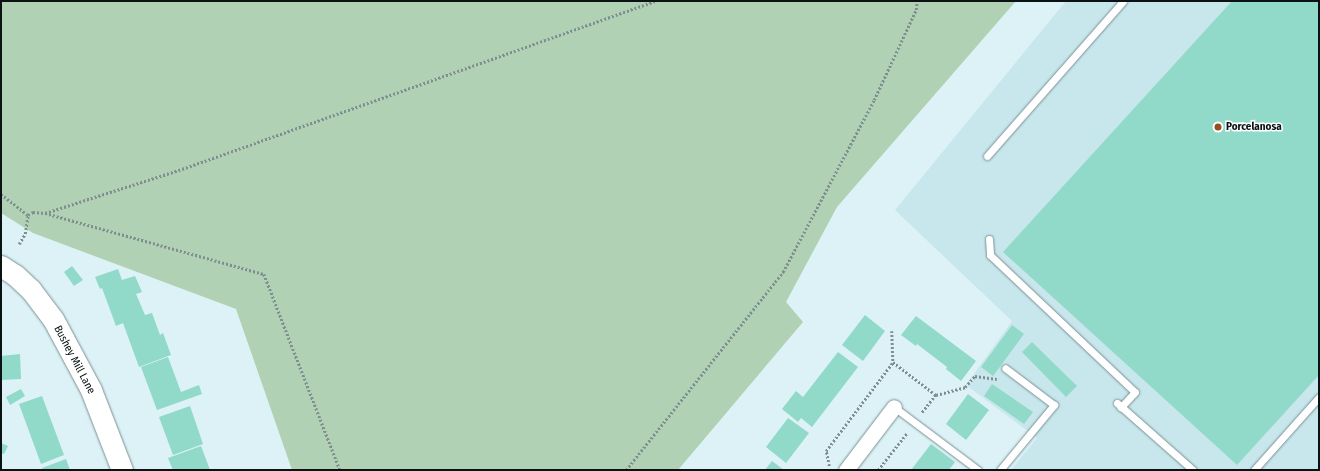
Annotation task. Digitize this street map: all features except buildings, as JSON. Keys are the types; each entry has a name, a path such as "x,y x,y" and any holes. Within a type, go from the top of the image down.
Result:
{"street":[{"name":"Bushey Mill Lane","path":"1,266 15,275 31,290 53,319 91,390 122,470"},
{"path":"846,470 894,407"}],"lane":[{"path":"987,156 1123,1"},
{"path":"989,239 990,255 1135,392 1119,405 1193,470"},
{"path":"1000,470 1054,405 1005,368"},
{"path":"1254,470 1319,397"},
{"path":"894,407 978,470"}],"path":[{"path":"45,213 182,169 655,1"},
{"path":"626,470 783,272 874,100 916,10 917,1"},
{"path":"1,194 28,215"},
{"path":"28,215 33,212 45,213 264,274 340,470"},
{"path":"19,244 25,234 28,215"},
{"path":"892,331 893,362"},
{"path":"936,395 965,387 975,376 997,379 1005,368"},
{"path":"826,451 830,470"}],"shaded area":[{"path":"1066,1 1319,1 1319,470 1011,470 1037,438 966,385 1012,321 895,210"}],"green space":[{"path":"1,1 1016,1 837,207 786,302 803,322 678,470 292,470 236,309 33,233 1,213"}],"place":[{"name":"Porcelanosa","path":"1218,127"}]}
